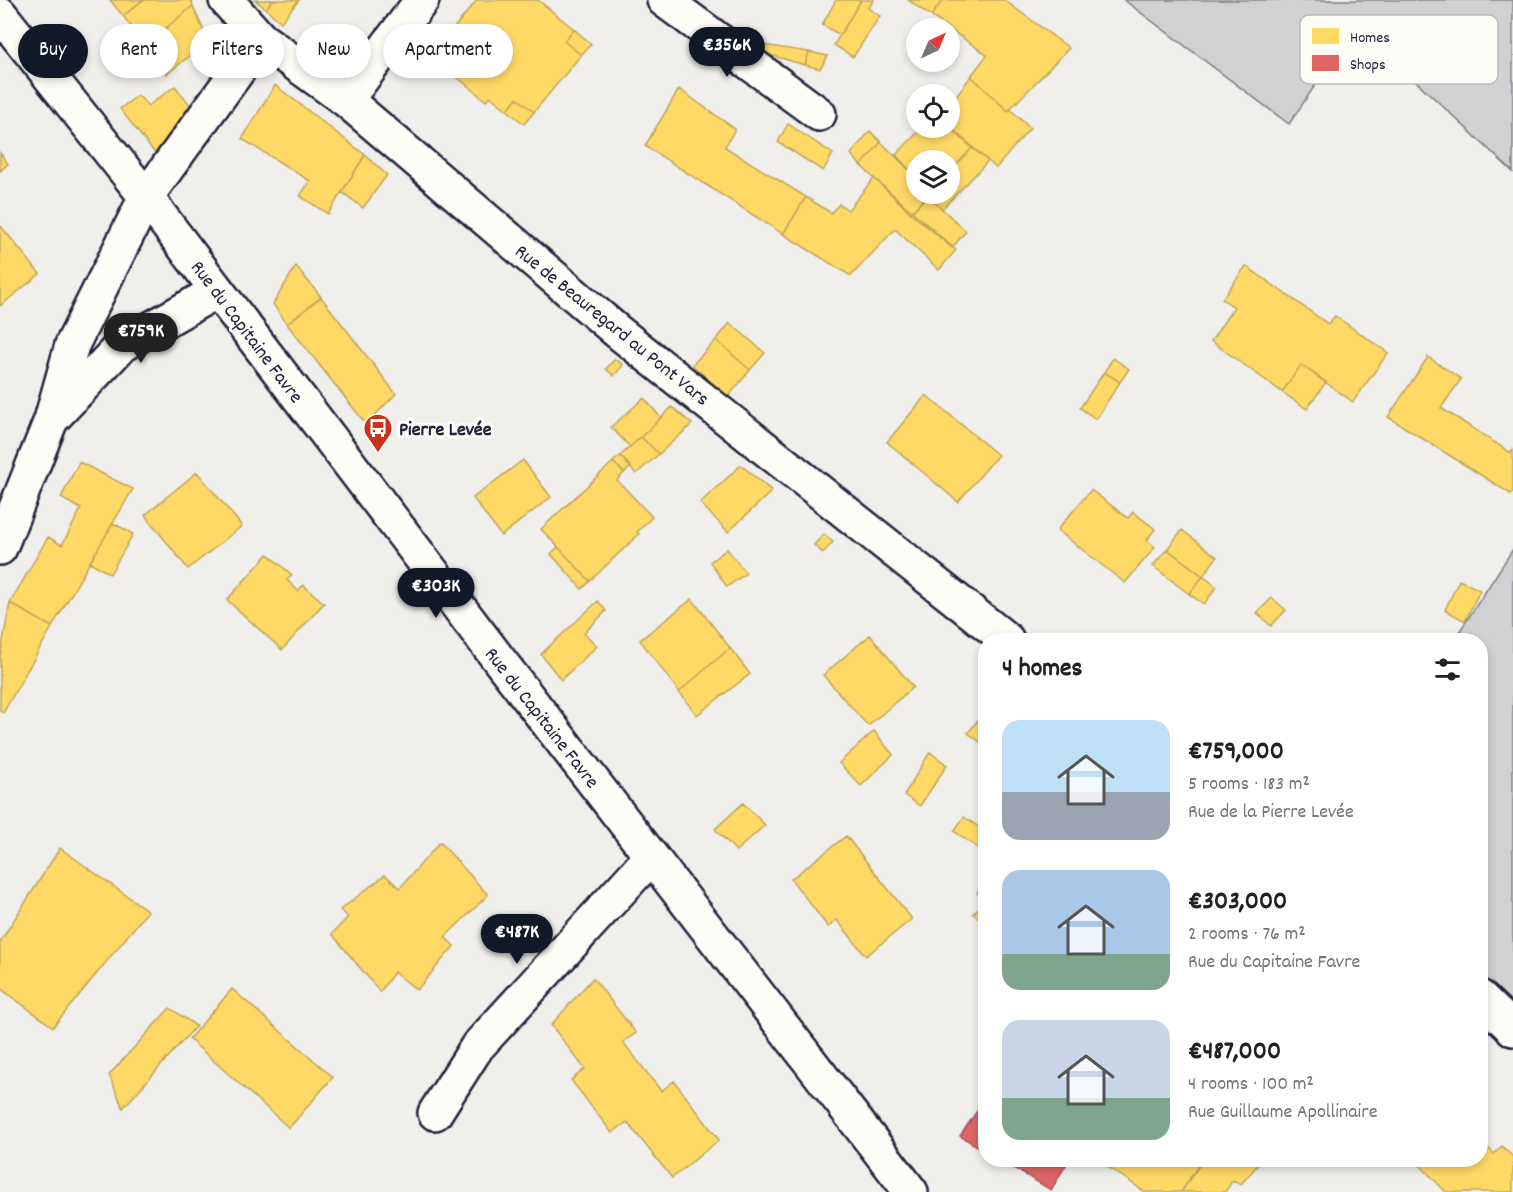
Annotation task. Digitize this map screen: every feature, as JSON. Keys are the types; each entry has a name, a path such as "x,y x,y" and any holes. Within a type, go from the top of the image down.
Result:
{"street":[{"name":"Rue de Beauregard au Pont Vars","path":"226,0 248,24"},
{"path":"346,100 422,0"},
{"path":"664,0 819,114"},
{"name":"Rue du Capitaine Favre","path":"0,14 147,197 651,857 911,1192"},
{"name":"Rue de Beauregard au Pont Vars","path":"284,56 346,100 618,332 998,633"},
{"path":"0,548 51,420 72,345 147,197 233,78"},
{"path":"51,420 122,345 217,291"},
{"path":"435,1113 477,1047 651,857"},
{"path":"1488,1004 1513,1029"}],"shaded area":[{"path":"1124,0 1513,0 1513,172 1419,84 1498,84 1498,15 1300,15 1300,84 1316,84 1289,124"},
{"path":"1513,549 1513,1022 1488,997 1488,633 1459,633"}],"building: Homes":[{"path":"110,0 143,0 123,16"},
{"path":"143,0 191,0 193,6 171,24 129,24 123,16"},
{"path":"255,0 272,0 266,9"},
{"path":"272,0 299,0 281,22 266,9"},
{"path":"477,0 538,0 574,29 564,41 581,55 534,112 517,98 507,110 490,96 486,101 458,78 513,78 513,24 457,24"},
{"path":"836,0 861,0 840,35 822,25"},
{"path":"861,0 874,0 868,8 880,16 853,57 834,45"},
{"path":"908,0 943,0 931,16"},
{"path":"943,0 1004,0 1069,48 1008,111 971,76 987,55 960,36 960,18 931,16"},
{"path":"193,6 201,24 190,24 190,55 178,65 178,24 171,24"},
{"path":"574,29 591,44 581,55 564,41"},
{"path":"763,45 809,52 805,65 760,52"},
{"path":"809,52 828,56 820,69 805,65"},
{"path":"971,76 1030,128 996,168 960,136 960,91"},
{"path":"275,85 365,155 328,214 300,196 310,181 242,139"},
{"path":"175,86 191,106 157,156 120,109 138,95 148,106"},
{"path":"679,89 735,129 725,147 806,197 783,234 645,146"},
{"path":"517,98 534,112 524,124 507,110"},
{"path":"788,124 833,154 823,171 778,142"},
{"path":"870,131 881,142 861,166 851,154"},
{"path":"960,137 972,148 960,161 960,150 906,150 906,166 896,155 912,138"},
{"path":"881,142 906,167 906,204 920,204 911,213 861,166"},
{"path":"972,148 988,161 960,190 960,161"},
{"path":"0,153 8,164 0,171"},
{"path":"365,155 387,175 363,208 342,192"},
{"path":"874,178 956,250 939,270 895,229 851,276 783,234 806,197 831,213 839,204 848,210"},
{"path":"919,204 937,204 966,231 952,248 911,213"},
{"path":"937,204 947,204 942,209"},
{"path":"0,225 40,274 0,306"},
{"path":"296,266 321,297 287,324 273,304"},
{"path":"1246,266 1328,324 1335,316 1388,353 1353,402 1301,365 1282,392 1211,341 1234,307 1222,299"},
{"path":"321,297 396,394 366,424 287,324"},
{"path":"730,323 765,353 750,370 716,340"},
{"path":"716,340 750,370 728,397 692,365"},
{"path":"1428,357 1461,379 1441,408 1511,453 1513,449 1513,492 1511,494 1388,417"},
{"path":"1113,358 1129,369 1120,382 1104,372"},
{"path":"615,359 623,365 614,376 606,369"},
{"path":"1301,365 1326,382 1307,409 1282,392"},
{"path":"1104,372 1120,382 1096,419 1080,408"},
{"path":"926,395 998,455 958,502 887,442"},
{"path":"644,398 661,418 630,447 611,427"},
{"path":"672,407 692,424 659,454 641,437"},
{"path":"641,437 659,454 636,474 620,456"},
{"path":"620,456 631,467 624,473 613,462"},
{"path":"523,460 551,497 501,536 473,498"},
{"path":"79,462 133,489 52,627 10,603 48,537 62,545 81,509 61,498"},
{"path":"613,462 624,473 617,480 652,517 637,532 639,534 590,581 541,529"},
{"path":"741,465 772,491 728,532 700,503"},
{"path":"197,472 242,526 188,569 145,515"},
{"path":"1091,490 1128,518 1133,512 1155,529 1147,540 1155,547 1125,583 1057,530"},
{"path":"113,523 133,534 110,574 90,562"},
{"path":"1182,530 1217,557 1203,576 1167,549"},
{"path":"824,534 833,542 823,553 814,545"},
{"path":"558,547 590,581 582,589 551,554"},
{"path":"727,549 746,573 727,587 710,562"},
{"path":"1167,549 1203,576 1189,594 1153,566"},
{"path":"268,554 292,575 287,580 298,591 303,585 324,603 282,650 227,600"},
{"path":"1203,576 1217,587 1204,604 1189,594"},
{"path":"1459,580 1480,590 1465,621 1445,610"},
{"path":"1272,598 1286,610 1271,626 1257,613"},
{"path":"692,599 730,648 679,692 640,640"},
{"path":"598,601 606,611 584,633 597,646 561,680 541,654"},
{"path":"10,603 52,627 3,713 0,711 0,657"},
{"path":"870,635 913,687 868,726 823,675"},
{"path":"730,648 750,674 697,715 679,692"},
{"path":"978,720 978,740 968,733"},
{"path":"874,731 893,755 861,786 839,763"},
{"path":"930,752 947,765 920,806 904,795"},
{"path":"743,803 765,825 736,851 715,829"},
{"path":"964,817 978,827 978,848 954,831"},
{"path":"846,836 912,919 866,956 837,920 828,927 791,879"},
{"path":"440,842 488,895 445,937 454,946 417,990 394,972 380,992 332,934 348,917 340,910 385,875 400,888"},
{"path":"60,848 148,911 53,1027 0,988 0,942"},
{"path":"978,909 978,918 973,914"},
{"path":"593,978 636,1033 623,1042 661,1091 674,1081 719,1140 672,1178 627,1122 612,1133 571,1080 585,1069 551,1025"},
{"path":"232,989 333,1077 289,1128 189,1039"},
{"path":"170,1008 196,1026 123,1108 109,1075"},
{"path":"1502,1146 1513,1157 1513,1192 1446,1192 1422,1167 1488,1167 1488,1148 1494,1154"},
{"path":"1108,1167 1197,1167 1181,1192 1145,1192"},
{"path":"1198,1167 1256,1167 1241,1184 1233,1180 1225,1192 1181,1192"}],"building: Shops":[{"path":"978,1110 978,1146 960,1136"},
{"path":"1012,1167 1065,1167 1051,1190"}],"place":[{"name":"Pierre Levée","path":"378,454"}]}
